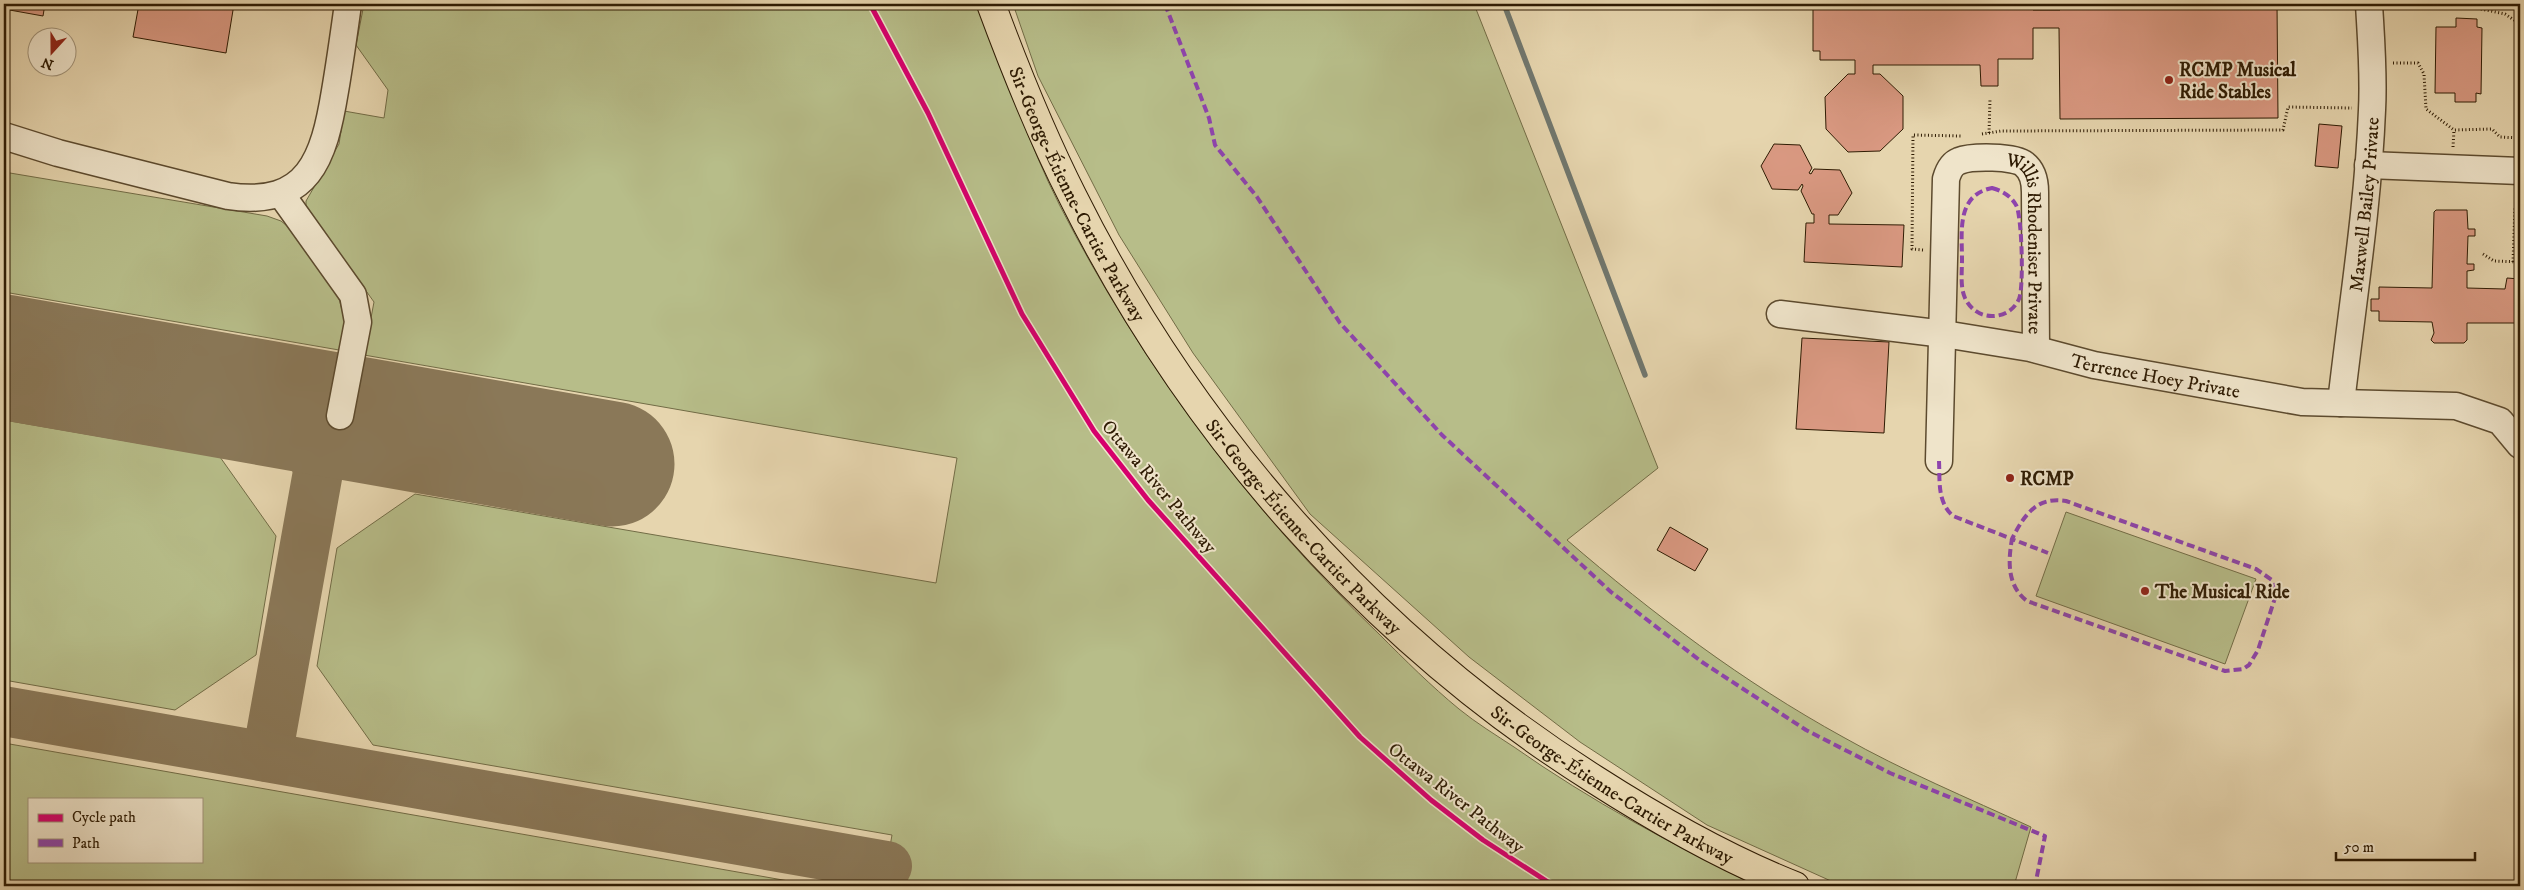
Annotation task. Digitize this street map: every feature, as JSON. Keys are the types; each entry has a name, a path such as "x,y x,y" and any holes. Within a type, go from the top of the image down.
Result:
{"main road":[{"name":"Sir-George-Étienne-Cartier Parkway","path":"990,4 1056,164 1074,201 1134,305 1184,384 1211,421 1256,479 1314,546 1408,637 1545,747 1656,818 1766,874 1795,886"}],"lane":[{"path":"4,136 58,153 228,196 256,199 280,194 310,170 323,149 332,109 348,4"},
{"name":"Maxwell Bailey Private","path":"2341,404 2368,165 2372,109 2373,63 2369,4"},
{"name":"Willis Rhodeniser Private","path":"1939,461 1948,172 1958,161 1988,159 2019,160 2029,168 2033,175 2036,192 2036,349"},
{"path":"2368,165 2520,171"},
{"path":"280,194 353,295 358,322 340,416"},
{"name":"Terrence Hoey Private","path":"1780,314 1944,334 2036,349 2094,366 2302,402 2456,406 2500,421 2520,445"}],"path":[{"path":"2457,4 2504,14 2520,24"},
{"path":"2373,63 2418,63 2424,74 2426,109 2454,130 2492,129 2500,137 2520,138"},
{"path":"1988,159 1990,99"},
{"path":"1979,134 2283,130 2288,107 2372,109"},
{"path":"1945,251 1912,249 1913,135 1970,136"},
{"path":"2513,262 2515,207 2520,202"},
{"path":"2483,254 2494,261 2520,262"}],"green space":[{"path":"364,4 976,4 1048,181 1092,265 1126,323 1163,379 1243,486 1286,537 1332,587 1408,663 1472,719 1543,767 1603,804 1694,855 1757,886 883,886 892,835 373,745 317,666 337,548 415,494 936,583 957,458 364,355 374,302 306,207 306,201 339,144 344,111 384,118 388,90 356,45"},
{"path":"1013,4 1474,4 1658,468 1567,540 1632,594 1700,646 1806,716 1889,761 2031,827 2014,886 1842,886 1707,825 1580,742 1469,657 1310,514 1193,353 1119,235 1038,76"},
{"path":"4,172 267,216 281,221 292,230 338,295 345,321 339,350 4,292"},
{"path":"4,420 220,457 276,536 256,655 175,710 4,680"},
{"path":"2066,512 2256,579 2225,664 2036,596"},
{"path":"4,743 817,886 4,886"}],"building":[{"path":"4,4 45,4 43,16 4,9"},
{"path":"139,4 234,4 226,53 133,37"},
{"name":"RCMP Musical Ride Stables","path":"1813,4 2033,4 2033,10 2060,10 2059,4 2277,4 2278,118 2060,119 2059,28 2033,28 2033,59 1998,59 1998,86 1981,86 1980,65 1873,65 1873,74 1880,74 1903,96 1903,129 1880,151 1848,152 1826,129 1825,97 1848,74 1855,74 1855,60 1820,60 1820,51 1813,51"},
{"path":"2456,18 2477,19 2477,27 2482,28 2481,94 2476,93 2476,102 2455,102 2455,93 2435,93 2436,27 2456,27"},
{"path":"2319,124 2342,126 2338,168 2315,166"},
{"path":"1774,144 1800,145 1812,168 1809,173 1811,174 1814,169 1840,170 1852,193 1838,215 1829,215 1829,224 1904,225 1902,267 1804,262 1806,223 1814,223 1814,214 1812,214 1801,191 1802,184 1798,190 1772,189 1761,166"},
{"path":"2436,210 2467,210 2468,229 2475,229 2475,236 2468,236 2467,264 2474,264 2474,270 2467,271 2467,288 2505,289 2507,278 2520,279 2520,323 2467,323 2467,340 2464,343 2434,343 2431,340 2434,333 2432,322 2379,321 2379,311 2371,311 2371,299 2379,299 2379,287 2432,288 2434,212"},
{"path":"1802,338 1889,342 1884,433 1796,429"},
{"path":"1670,527 1708,549 1695,571 1657,550"}],"waterway":[{"path":"1504,4 1645,375"}],"taxiway":[{"path":"257,401 290,420 298,427 310,445 318,472 267,757"},
{"path":"4,711 887,866"}],"runway":[{"path":"4,357 612,464"}],"marked path":[{"path":"1165,4 1209,118 1215,145 1257,197 1340,323 1442,435 1611,592 1702,662 1806,730 1890,773 2045,836 2035,886"},
{"path":"1992,188 2005,194 2016,205 2020,222 2022,267 2021,292 2017,303 2008,312 2001,315 1988,316 1976,311 1963,294 1962,227 1967,206 1972,198 1980,192 1992,188"},
{"path":"1939,461 1942,498 1953,516 2012,539 2010,573 2020,595 2027,601 2225,671 2243,669 2249,665 2258,650 2275,598 2272,580 2256,569 2066,501 2056,500 2039,504 2021,522 2012,539 2048,553"}],"cycle path":[{"name":"Ottawa River Pathway","path":"870,4 928,113 1022,314 1094,431 1148,500 1360,737 1431,800 1483,840 1554,886"}],"place":[{"name":"RCMP Musical Ride Stables","path":"2169,80"},
{"name":"RCMP","path":"2010,478"},
{"name":"The Musical Ride","path":"2145,591"}]}
